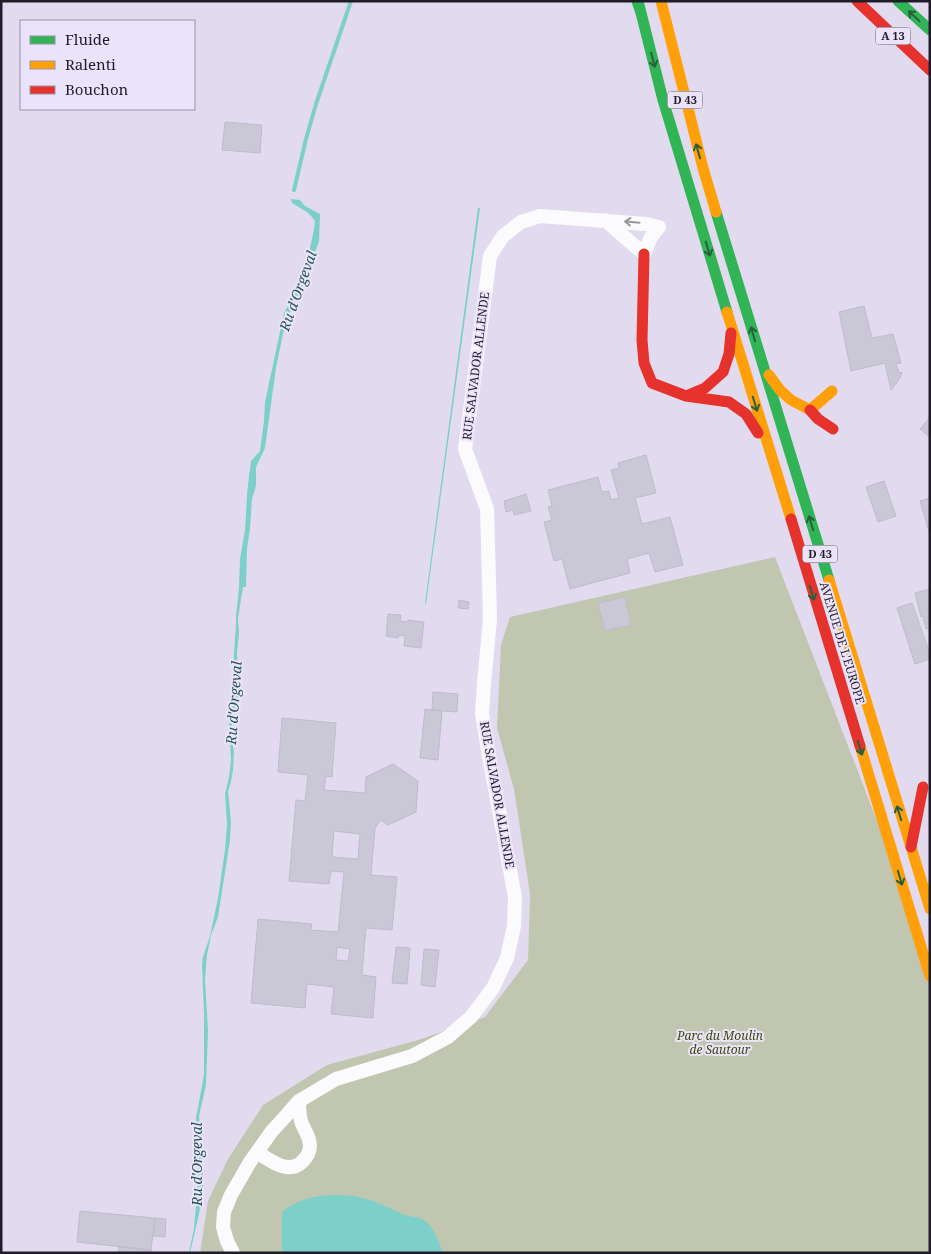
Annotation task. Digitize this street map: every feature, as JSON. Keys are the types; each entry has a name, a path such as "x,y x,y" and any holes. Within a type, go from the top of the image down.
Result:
{"main road":[{"name":"AVENUE DE L'EUROPE","path":"661,1 693,132 762,367 930,909"},
{"name":"A 13","path":"857,1 930,70"},
{"name":"A 13","path":"898,1 930,30"},
{"name":"AVENUE DE L'EUROPE","path":"639,5 663,100 930,976"},
{"path":"644,254 642,340 644,363 652,383 686,396 729,402 746,414 766,442"},
{"path":"686,396 705,388 722,372 729,354 731,326"},
{"path":"762,367 780,389 794,402 810,410 818,420 833,429"},
{"path":"810,410 832,390"},
{"path":"911,849 923,787"}],"street":[{"name":"RUE SALVADOR ALLENDE","path":"233,1253 223,1227 224,1212 231,1194 272,1131 299,1101 336,1079 412,1056 448,1037 471,1017 493,988 507,958 514,926 515,897 482,713 490,619 487,509 465,449 490,256 503,236 521,222 540,216 605,220 658,227 644,254"},
{"path":"605,220 644,254"},
{"path":"257,1152 274,1164 286,1167 297,1166 306,1159 310,1147 309,1138 299,1115 299,1101"}],"green space":[{"name":"Parc du Moulin de Sautour","path":"775,557 930,962 930,1253 200,1253 208,1201 228,1159 263,1105 327,1065 418,1040 485,1017 528,960 530,894 514,789 497,728 501,645 510,617"}],"water":[{"path":"291,199 300,200 305,206 320,214 319,242 284,329 276,368 265,448 256,467 256,486 252,499 247,549 246,587 243,587 238,618 239,692 232,724 233,770 228,791 231,821 230,840 218,917 211,935 207,955 205,979 208,1031 206,1085 199,1116 203,1189 189,1253 194,1228 198,1183 199,1160 196,1118 204,1075 202,964 218,898 225,850 227,824 225,794 231,760 229,725 236,683 233,668 236,616 249,476 251,461 260,451 265,402 284,313 292,299 309,253 315,221 307,212 292,203"},
{"path":"478,208 480,208 426,604 425,603"},
{"path":"331,1195 368,1199 405,1215 422,1219 428,1223 433,1231 443,1253 282,1253 282,1212 293,1204 305,1199"}],"building":[{"path":"225,122 262,125 260,153 222,150"},
{"path":"864,306 872,338 893,334 901,363 896,364 899,373 902,372 891,390 885,363 851,371 839,312"},
{"path":"930,417 930,437 920,429"},
{"path":"646,455 656,493 635,498 642,524 670,517 683,565 655,572 649,553 627,559 630,573 570,589 562,559 554,561 544,522 552,520 548,507 552,506 548,490 598,477 602,492 609,491 611,500 619,498 611,470 619,468 618,463"},
{"path":"884,481 896,516 878,522 866,487"},
{"path":"526,494 531,511 514,515 513,510 506,512 504,501"},
{"path":"930,498 930,535 920,501"},
{"path":"930,589 930,628 926,629 915,593"},
{"path":"625,597 631,625 605,631 598,603"},
{"path":"459,600 469,602 468,609 458,608"},
{"path":"912,603 930,654 930,659 915,664 897,608"},
{"path":"388,614 401,615 400,621 424,622 421,648 404,646 405,636 399,635 398,638 386,636"},
{"path":"433,692 458,694 457,712 432,710"},
{"path":"425,709 442,711 438,760 420,758"},
{"path":"282,718 336,723 332,777 326,776 324,790 365,793 366,777 393,764 418,781 416,812 388,825 381,820 375,828 371,875 397,877 392,930 366,928 362,975 376,977 373,1018 331,1014 334,987 307,984 305,1008 251,1003 258,919 312,924 311,930 338,932 344,872 331,871 329,884 289,881 296,800 305,801 308,775 278,772","holes":["334,831 360,834 358,859 332,857","337,947 350,949 348,961 336,960"]},
{"path":"396,947 410,948 407,984 392,983"},
{"path":"424,949 439,950 435,987 421,985"},
{"path":"80,1211 155,1218 151,1250 77,1242"},
{"path":"155,1218 166,1219 165,1237 153,1236"},
{"path":"119,1247 151,1250 151,1253 118,1253"}],"waterway":[{"name":"Ru d'Orgeval","path":"294,190 316,104 351,1"}],"traffic: fast":[{"path":"637,1 641,13"},
{"path":"638,1 663,100 727,312"},
{"path":"898,1 930,30"},
{"path":"716,212 829,580"}],"traffic: slow":[{"path":"661,1 716,212"},
{"path":"727,312 791,519"},
{"path":"769,375 780,390 791,400 810,410 832,391"},
{"path":"829,580 930,909"},
{"path":"860,746 930,976"}],"traffic: jam":[{"path":"857,1 930,70"},
{"path":"644,254 642,340 644,363 652,383 686,396 729,402 746,414 758,433"},
{"path":"686,396 705,388 723,372 729,354 731,333"},
{"path":"810,410 818,419 833,429"},
{"path":"791,519 860,746"},
{"path":"911,847 923,787"}]}
